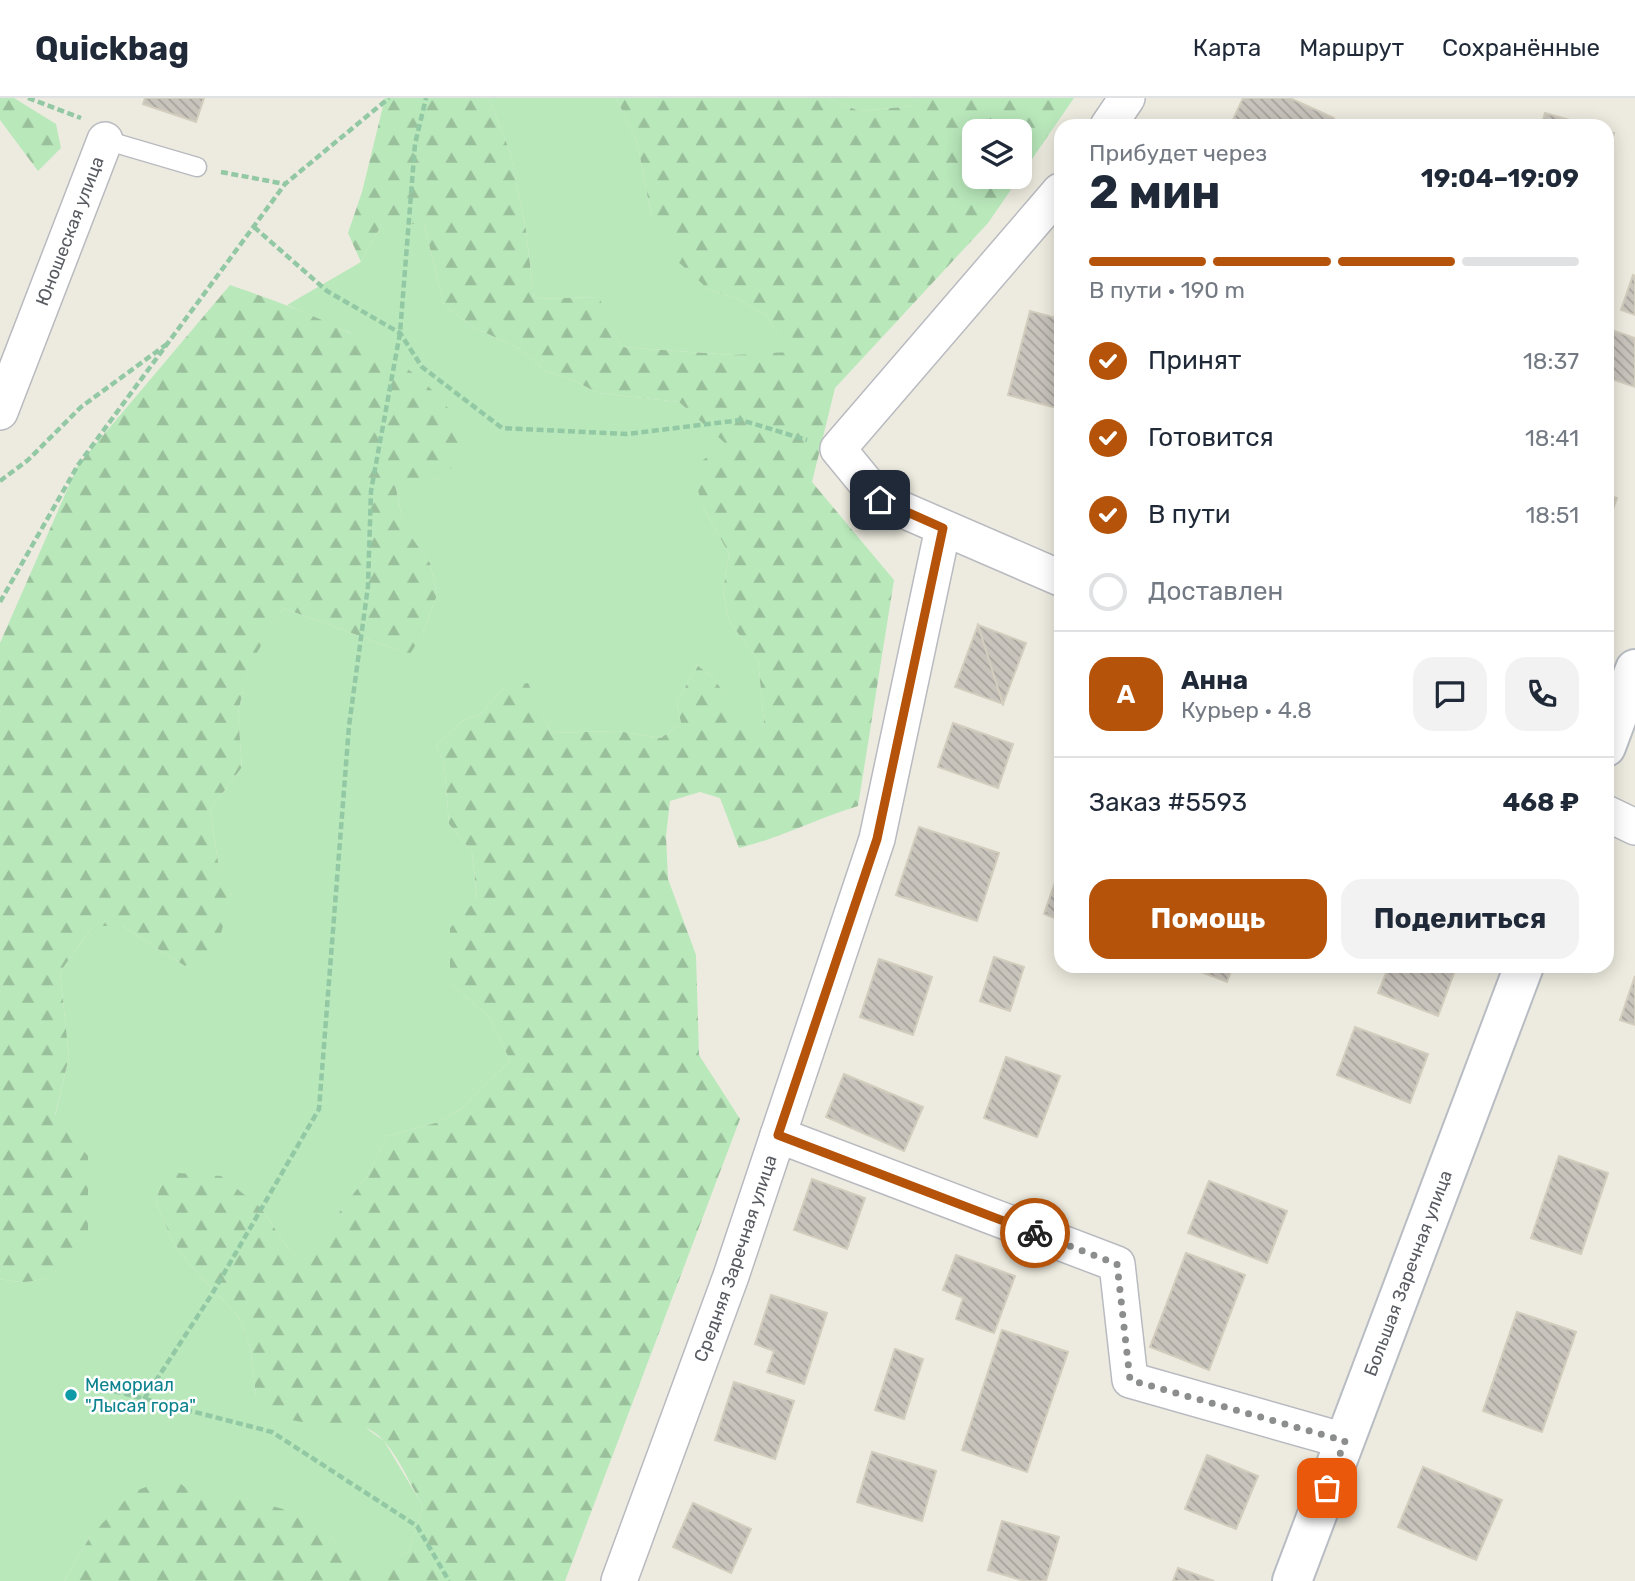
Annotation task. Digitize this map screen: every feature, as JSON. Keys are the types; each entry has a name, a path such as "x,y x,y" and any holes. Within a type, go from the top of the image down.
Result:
{"street":[{"path":"1113,119 1127,98"},
{"name":"Юношеская улица","path":"0,412 105,140"},
{"path":"1054,198 838,449 880,500 1054,575"},
{"name":"Средняя Заречная улица","path":"619,1581 731,1276 877,839 943,528"},
{"path":"1614,725 1635,669"},
{"path":"1614,817 1635,827"},
{"name":"Большая Заречная улица","path":"1292,1581 1521,973"},
{"path":"778,1135 1117,1264 1130,1380 1345,1441"}],"lane":[{"name":"Юношеская улица","path":"105,140 197,167"}],"path":[{"path":"28,98 81,118 105,140"},
{"path":"0,602 78,465 285,184 389,98"},
{"path":"145,1399 212,1294 319,1109 349,726 368,586 371,491 400,333 415,144 426,98"},
{"path":"197,167 285,184"},
{"path":"254,227 327,291 400,333 422,367 502,428 627,434 741,420 838,449"},
{"path":"0,481 27,460 80,407 171,341"},
{"path":"114,1391 272,1432 417,1526 449,1581"}],"green space":[{"path":"0,98 14,98 56,124 61,148 38,171 0,120"},
{"path":"385,98 489,98 510,152 526,230 534,299 599,297 621,347 733,355 789,352 766,315 738,299 708,289 675,259 651,215 637,141 616,98 827,98 859,111 914,106 920,98 1074,98 1059,119 1054,119 1054,127 1032,159 1032,119 962,119 962,189 1012,189 988,223 835,388 812,482 894,580 858,806 739,848 720,798 700,792 670,801 666,836 668,879 696,955 699,1055 740,1119 565,1581 64,1581 91,1535 133,1492 172,1477 199,1498 246,1498 286,1510 329,1535 365,1571 409,1552 423,1506 384,1441 374,1432 352,1424 292,1420 256,1396 250,1346 238,1316 190,1265 172,1240 156,1202 164,1172 221,1176 261,1208 289,1250 303,1260 367,1176 387,1136 439,1122 461,1109 510,1061 491,1019 450,983 450,928 477,899 472,852 449,824 444,762 436,746 462,721 482,713 504,687 528,683 551,733 617,731 661,738 681,723 677,703 697,665 712,677 757,735 764,722 758,660 729,621 723,591 729,554 701,503 693,468 725,443 679,402 598,393 573,380 546,371 520,349 473,327 444,305 424,224 382,224 361,262 348,233 362,192"},
{"path":"489,98 616,98 637,141 651,215 708,289 738,299 766,315 790,353 733,355 621,347 598,297 534,299 526,230 510,152"},
{"path":"827,98 920,98 915,106 859,111"},
{"path":"382,224 424,224 444,305 473,327 520,349 546,371 573,380 598,393 679,402 726,443 701,503 729,554 723,591 729,621 758,660 764,722 757,736 712,677 697,665 677,703 681,723 661,738 617,731 551,733 528,684 504,687 482,713 462,721 436,746 444,762 449,824 472,852 477,900 450,928 450,983 491,1019 510,1061 461,1109 439,1122 387,1136 367,1176 303,1261 289,1250 261,1208 164,1173 156,1202 172,1240 190,1265 238,1316 250,1346 256,1396 321,1423 347,1421 363,1426 384,1441 423,1506 409,1552 365,1572 329,1535 246,1498 199,1498 91,1535 64,1581 0,1581 0,1279 28,1282 49,1276 88,1243 88,1156 55,1116 69,1057 60,972 93,926 122,926 185,966 232,894 218,862 210,810 242,767 238,713 248,667 283,608 398,650 422,635 437,595 430,563 404,528 396,487 439,478 350,333 287,305 361,262"},
{"path":"230,285 292,307 385,353 412,372 437,395 457,420 467,456 439,478 396,488 404,527 430,563 437,595 422,635 403,665 398,650 283,608 248,668 238,713 242,767 210,810 218,862 232,893 218,944 185,966 122,926 93,926 60,972 69,1057 55,1115 88,1156 88,1244 58,1270 39,1280 15,1282 0,1279 0,643 78,465"}],"building":[{"path":"145,98 204,98 196,122 143,104"},
{"path":"1243,98 1290,98 1334,118 1334,119 1233,119"},
{"path":"1545,113 1566,119 1543,119"},
{"path":"1633,275 1635,276 1635,315 1621,310"},
{"path":"1030,311 1054,317 1054,407 1008,395"},
{"path":"1614,331 1635,338 1635,387 1614,380"},
{"path":"978,625 1003,704 955,687"},
{"path":"978,625 1026,643 1003,704"},
{"path":"953,723 1013,744 998,788 938,767"},
{"path":"919,827 999,853 977,921 896,895"},
{"path":"1054,885 1054,918 1044,914"},
{"path":"994,957 1024,967 1010,1011 980,1001"},
{"path":"879,959 932,977 913,1035 860,1017"},
{"path":"1204,973 1230,973 1227,982"},
{"path":"1386,973 1454,973 1438,1016 1378,993"},
{"path":"1635,976 1635,1025 1620,1020"},
{"path":"1355,1027 1428,1054 1410,1103 1337,1075"},
{"path":"1006,1057 1060,1076 1037,1137 984,1118"},
{"path":"844,1074 923,1107 904,1151 826,1117"},
{"path":"1559,1156 1608,1173 1581,1254 1531,1238"},
{"path":"812,1179 865,1198 847,1249 794,1230"},
{"path":"1209,1181 1287,1211 1267,1263 1188,1233"},
{"path":"1186,1253 1245,1275 1209,1370 1150,1347"},
{"path":"956,1255 1015,1276 994,1333 956,1319 963,1298 943,1290"},
{"path":"771,1295 827,1313 804,1384 767,1372 774,1351 755,1344"},
{"path":"1517,1312 1576,1332 1542,1432 1483,1411"},
{"path":"1002,1330 1068,1352 1027,1472 962,1450"},
{"path":"895,1349 923,1359 904,1419 875,1410"},
{"path":"734,1382 794,1401 775,1459 715,1440"},
{"path":"872,1452 936,1471 922,1521 857,1502"},
{"path":"1207,1455 1258,1476 1236,1529 1185,1509"},
{"path":"1423,1467 1502,1500 1476,1560 1398,1527"},
{"path":"693,1503 751,1529 731,1573 673,1547"},
{"path":"1002,1521 1059,1537 1046,1581 1024,1581 988,1570"},
{"path":"1178,1568 1214,1581 1173,1581"}],"way so far":[{"path":"1035,1233 1117,1264 1130,1380 1345,1441 1327,1488"}],"place":[{"name":"Мемориал \"Лысая гора\"","path":"71,1395"}],"route":[{"path":"880,500 943,528 877,839 778,1135 1035,1233"}]}
